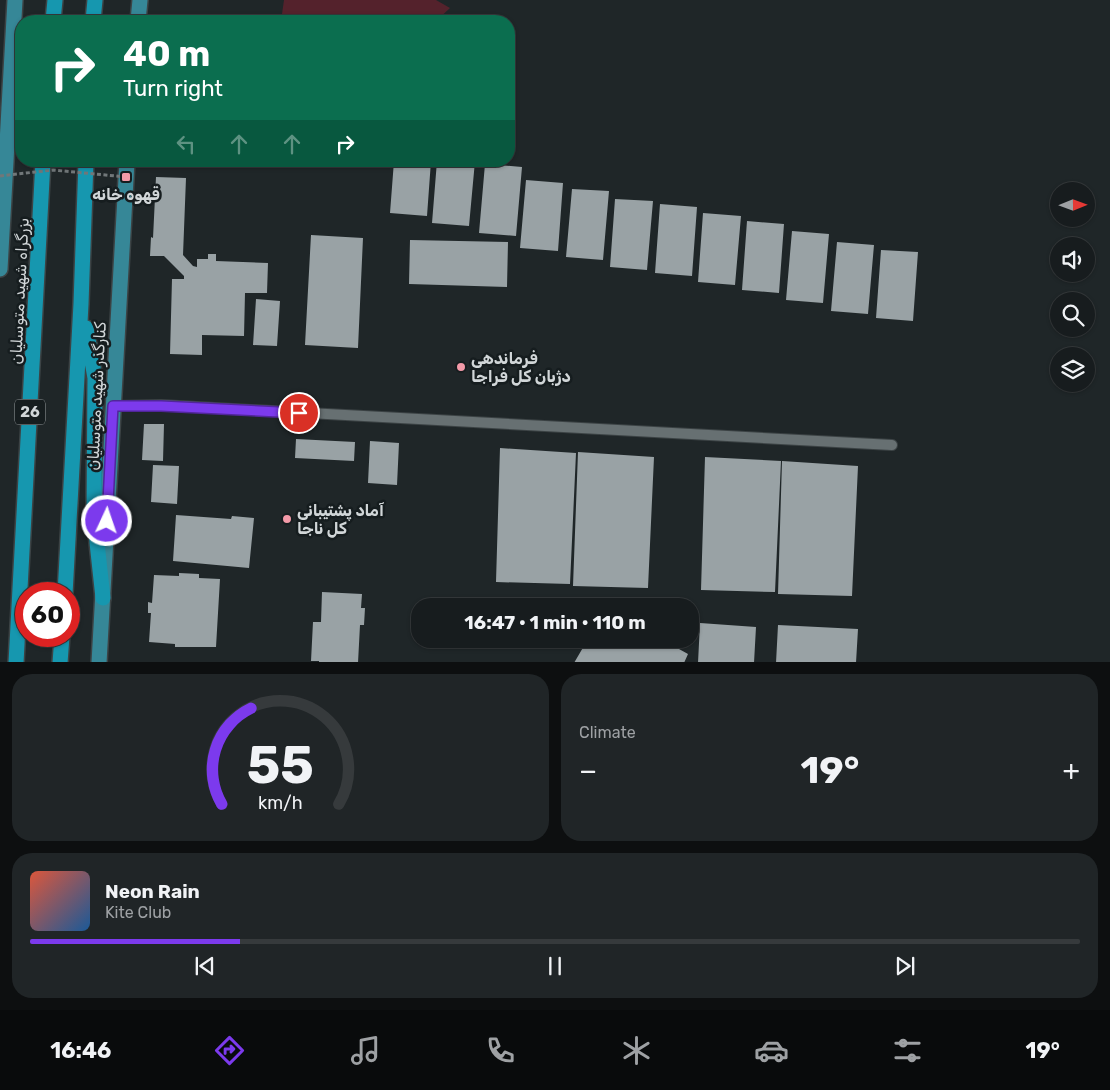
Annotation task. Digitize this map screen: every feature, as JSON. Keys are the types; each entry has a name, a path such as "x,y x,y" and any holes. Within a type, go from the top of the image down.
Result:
{"highway":[{"path":"53,15 54,0"},
{"path":"94,15 95,0"},
{"name":"بزرگراه شهید متوسلیان","path":"16,662 43,167"},
{"path":"66,582 81,304 86,167"},
{"path":"81,304 95,378 94,515 103,598"},
{"path":"60,662 61,647"}],"main road":[{"path":"0,269 15,0"},
{"path":"139,15 140,0"},
{"name":"کنارگذر شهید متوسلیان","path":"99,662 127,169"}],"lane":[{"path":"113,406 161,406 892,445"}],"path":[{"path":"0,176 53,170 127,169"}],"shaded area":[{"path":"284,0 436,0 450,8 442,15 282,15"}],"building":[{"path":"394,167 431,167 427,216 390,213"},
{"path":"437,167 474,167 469,226 432,223"},
{"path":"485,167 522,167 516,236 479,233"},
{"path":"156,177 186,178 183,255 193,266 197,267 197,259 208,259 208,254 216,254 216,261 268,263 267,293 245,293 244,336 202,335 202,355 170,354 172,279 184,279 184,276 164,256 150,256 151,237 153,238"},
{"path":"526,180 563,183 558,251 520,248"},
{"path":"572,189 609,191 603,260 566,257"},
{"path":"615,199 653,201 647,270 610,267"},
{"path":"660,204 697,207 692,276 655,273"},
{"path":"703,213 741,216 735,285 698,282"},
{"path":"747,221 784,224 779,293 742,290"},
{"path":"792,231 829,234 823,303 786,300"},
{"path":"311,235 363,238 358,348 305,345"},
{"path":"410,240 508,242 507,287 409,284"},
{"path":"837,242 874,245 868,314 831,311"},
{"path":"881,250 918,252 913,321 876,318"},
{"path":"256,299 280,301 277,346 253,345"},
{"path":"144,424 164,424 163,461 142,460"},
{"path":"296,439 355,442 354,461 295,458"},
{"path":"370,441 399,443 397,485 368,483"},
{"path":"500,448 576,453 570,584 496,582"},
{"path":"578,452 654,457 648,588 573,586"},
{"path":"705,457 781,461 775,592 701,590"},
{"path":"782,461 858,466 852,596 778,594"},
{"path":"153,465 179,466 177,504 151,502"},
{"path":"176,515 231,519 232,516 254,518 249,568 173,561"},
{"path":"179,573 199,574 199,578 220,579 216,647 175,647 175,644 149,642 151,613 148,613 148,602 152,603 154,575 179,576"},
{"path":"322,592 362,594 361,608 365,608 364,625 360,625 358,662 311,661 313,622 321,622"},
{"path":"700,623 756,627 754,662 698,662"},
{"path":"778,625 858,629 856,662 776,662"},
{"path":"583,648 677,648 688,654 684,662 575,662"}],"place":[{"name":"قهوه خانه","path":"126,177"},
{"name":"فرماندهی دژبان کل فراجا","path":"461,367"},
{"name":"آماد پشتیبانی کل ناجا","path":"287,519"}],"route":[{"path":"107,521 113,406 161,406 299,413"}]}
